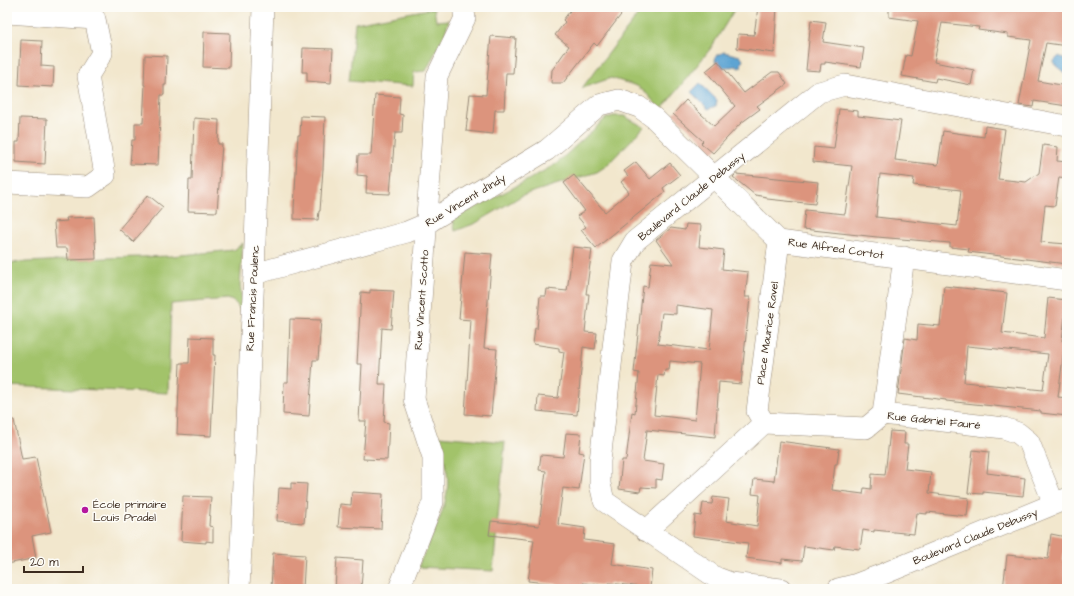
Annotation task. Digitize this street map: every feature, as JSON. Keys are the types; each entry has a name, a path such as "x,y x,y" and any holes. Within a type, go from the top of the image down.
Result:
{"street":[{"name":"Rue Francis Poulenc","path":"238,589 254,274 263,7"},
{"name":"Rue Vincent Scotto","path":"399,589 433,502 434,457 414,399 437,76 464,18 463,7"},
{"path":"7,13 95,19 102,53 88,76 105,175 88,188 7,183"},
{"name":"Boulevard Claude Debussy","path":"781,589 731,583 711,583 646,531 604,501 600,484 601,453 623,261 635,241 819,92 845,85 1067,126"},
{"name":"Rue Vincent d'Indy","path":"254,274 407,232 426,224 547,150 599,105 619,100 639,107 654,118"},
{"name":"Rue Alfred Cortot","path":"654,118 779,241 1067,280"},
{"name":"Place Maurice Ravel","path":"764,423 757,411 779,241"},
{"path":"883,414 904,257"},
{"name":"Rue Gabriel Fauré","path":"764,423 866,428 883,414 1004,428 1018,433 1029,442 1060,502"},
{"path":"646,531 764,423"},
{"name":"Boulevard Claude Debussy","path":"849,588 886,581 1060,502"}],"green space":[{"path":"644,7 736,7 711,48 661,110 647,94 637,86 611,78 582,88"},
{"path":"434,8 436,21 449,20 445,33 426,71 414,72 413,86 349,81 355,23"},
{"path":"613,116 624,116 644,127 606,166 597,172 523,195 476,223 455,231 453,219 556,164 605,119"},
{"path":"243,243 240,285 242,299 241,313 237,304 228,299 171,304 168,393 7,386 7,263 171,256 234,250"},
{"path":"439,436 505,442 493,571 418,567 439,521 447,492 447,471"}],"water":[{"path":"724,52 740,56 743,60 741,64 742,67 738,68 737,66 721,68 718,66 715,62 715,58"},
{"path":"1059,56 1067,60 1067,75 1054,64 1054,61"},
{"path":"700,83 717,100 716,106 708,109 691,92"}],"building":[{"path":"573,7 627,7 597,46 594,43 563,83 551,83 552,70 569,46 555,35 565,22 563,20"},
{"path":"758,7 777,7 774,53 737,48 738,34 754,35"},
{"path":"889,7 1067,7 1067,46 1046,43 1038,81 1067,86 1067,106 1034,101 1033,107 1019,105 1031,40 1008,37 1008,34 978,30 979,27 942,23 934,62 974,70 971,85 936,78 935,82 902,76 906,55 911,56 918,21 889,17"},
{"path":"811,20 826,22 823,42 864,48 861,67 825,62 825,64 821,64 820,71 806,70"},
{"path":"204,32 230,33 229,68 203,67"},
{"path":"491,36 516,38 513,73 506,73 504,110 495,110 493,134 466,131 470,94 486,95"},
{"path":"21,40 42,41 41,66 54,67 53,87 19,85"},
{"path":"303,48 333,49 331,83 307,81 307,72 302,72"},
{"path":"145,55 167,56 166,85 164,85 164,95 161,95 158,165 130,164 132,140 135,140 135,123 143,123"},
{"path":"718,61 744,93 772,72 779,72 787,84 757,106 760,109 741,123 713,153 701,143 703,141 673,114 686,100 714,126 735,106 706,71"},
{"path":"375,95 400,97 399,114 403,115 402,133 395,133 390,194 366,193 367,176 357,175 358,155 371,155"},
{"path":"839,109 858,111 858,116 901,121 895,160 938,165 943,131 984,137 985,126 1005,129 998,179 1026,182 1039,173 1043,145 1058,147 1057,161 1067,162 1067,178 1059,177 1055,206 1045,205 1041,242 1067,244 1067,264 968,252 969,249 950,247 950,243 803,229 805,210 845,214 852,166 813,162 814,147 834,149","holes":["880,174 914,178 913,185 961,190 957,226 876,217"]},
{"path":"301,116 325,117 323,169 318,220 294,219 298,135 300,135"},
{"path":"20,118 47,119 45,164 16,162 16,142 19,142"},
{"path":"194,118 219,120 218,144 222,144 217,212 188,211 189,180 192,180"},
{"path":"636,162 650,179 670,163 680,175 663,188 665,192 596,248 581,230 586,227 577,216 585,211 564,183 574,175 605,212 629,192 621,182 628,176 624,171"},
{"path":"736,174 818,182 815,204 767,199 767,197 755,195 733,177"},
{"path":"148,195 163,207 133,242 119,229"},
{"path":"94,217 96,259 68,260 67,248 56,248 54,222 67,221 66,218"},
{"path":"686,224 701,225 699,247 724,250 722,269 748,272 745,297 750,297 741,384 719,382 715,437 647,430 643,461 664,464 662,480 656,479 656,488 641,487 640,492 619,489 622,460 626,460 632,412 635,413 639,373 634,372 643,286 648,287 651,262 673,264 656,240 671,228 685,230","holes":["676,305 713,310 709,350 658,344 662,313 676,314","670,361 700,364 695,420 654,415 658,375 664,376 665,370 669,370"]},
{"path":"573,247 592,249 586,294 589,294 585,332 597,333 595,349 583,347 577,415 537,411 538,396 558,398 564,352 559,351 559,348 533,344 535,328 537,329 540,296 546,296 547,289 567,291"},
{"path":"465,252 492,254 484,348 497,349 491,416 465,414 471,320 459,319"},
{"path":"944,286 1007,293 1002,333 1044,338 1048,298 1067,300 1062,341 1065,341 1058,397 1067,398 1067,416 1041,413 1041,411 946,401 898,394 905,338 917,340 918,324 940,326","holes":["967,346 1048,354 1043,390 964,382"]},
{"path":"370,290 394,291 391,329 382,328 379,384 386,384 384,422 389,423 387,460 363,459 366,421 359,421 362,364 357,364 361,292 370,293"},
{"path":"290,319 321,320 318,360 313,360 309,416 283,414 284,382 288,382"},
{"path":"190,337 213,338 213,355 215,355 211,436 177,434 180,363 189,363"},
{"path":"7,420 14,420 22,459 36,457 51,532 32,536 36,558 7,564"},
{"path":"890,431 905,432 904,444 908,444 905,469 931,472 929,493 969,498 967,516 927,512 927,514 917,513 914,534 863,530 860,549 835,546 834,550 804,546 802,561 782,559 782,563 746,558 748,543 693,536 695,515 701,516 703,503 712,504 713,497 729,499 726,521 757,526 760,495 752,494 754,479 774,481 779,441 839,449 837,464 835,464 832,490 863,494 864,488 871,489 872,474 885,475"},
{"path":"566,433 581,434 579,452 584,453 579,490 563,488 558,524 585,528 584,540 615,544 612,564 652,570 650,588 609,583 608,586 583,583 582,587 528,581 534,540 489,535 491,521 539,526 546,471 539,470 541,455 563,457"},
{"path":"973,450 989,452 987,473 1025,478 1023,496 983,492 983,494 968,493"},
{"path":"291,483 307,484 304,523 277,521 279,488 291,489"},
{"path":"352,492 383,494 381,529 338,527 340,504 351,505"},
{"path":"183,496 211,497 209,526 213,527 213,542 206,541 206,543 181,541"},
{"path":"1051,534 1066,537 1063,561 1067,562 1067,586 1063,586 1062,589 1003,589 1007,555 1048,559"},
{"path":"273,553 305,555 303,589 271,589"},
{"path":"337,558 363,560 361,589 335,589"}],"place":[{"name":"École primaire Louis Pradel","path":"85,510"}]}
